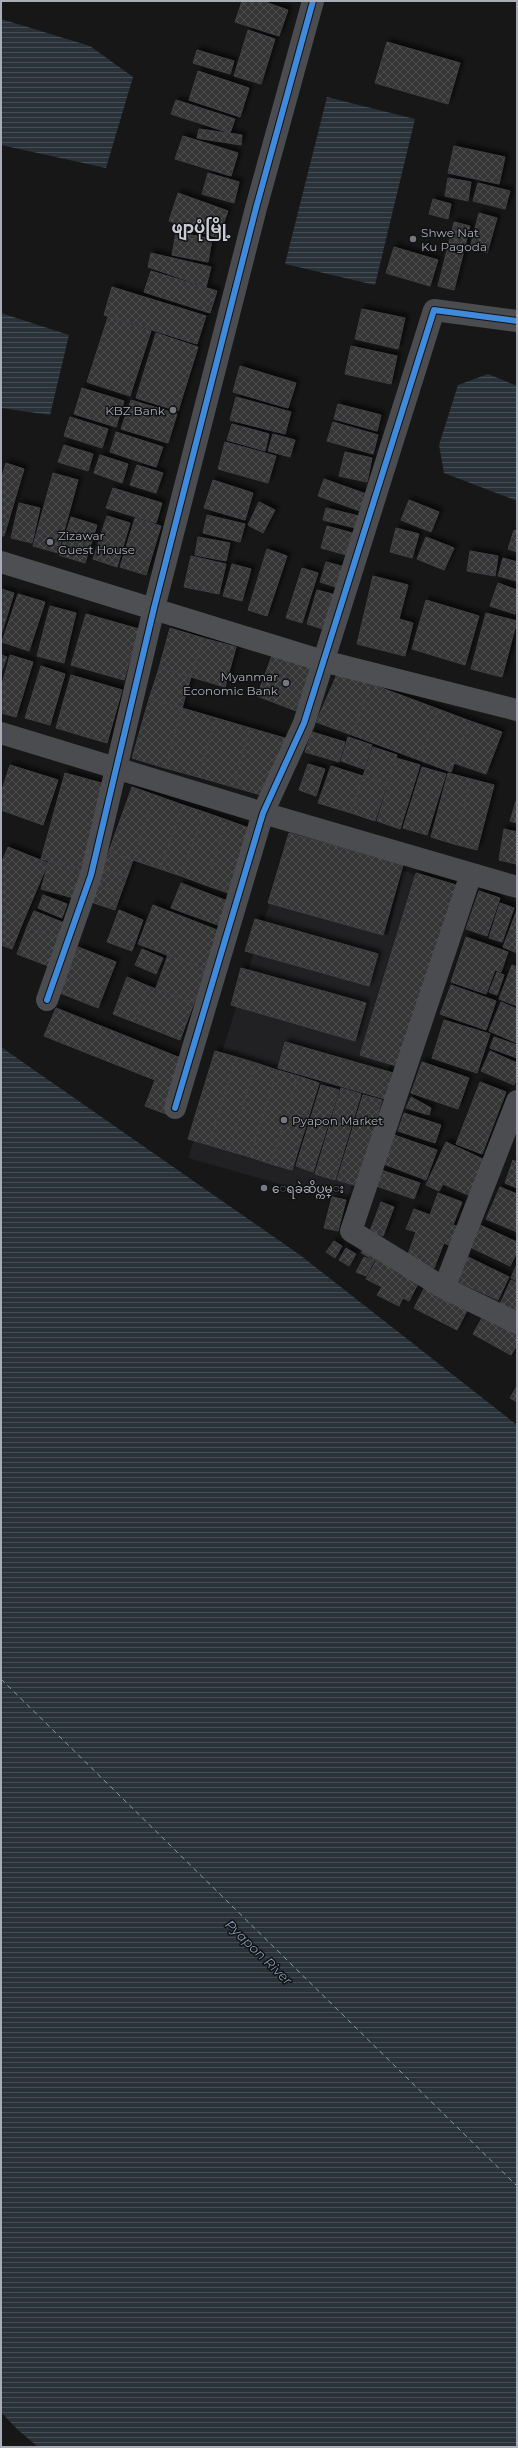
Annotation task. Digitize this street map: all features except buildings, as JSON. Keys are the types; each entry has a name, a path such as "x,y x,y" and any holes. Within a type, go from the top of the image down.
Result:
{"main road":[{"path":"1,562 323,661 517,710"}],"street":[{"path":"47,1000 91,875 118,768 154,608 256,208 313,1"},
{"path":"175,1108 263,813 304,723 434,310 517,321"},
{"path":"1,733 263,813 517,887"},
{"path":"471,874 351,1231 444,1288 517,1323"},
{"path":"444,1288 517,1101"}],"shaded area":[{"path":"403,870 446,888 346,1203 188,1158 270,902 388,935"}],"water":[{"path":"1,19 90,46 133,77 106,168 1,145"},
{"path":"327,97 415,119 375,285 285,264"},
{"path":"1,313 69,335 50,415 1,408"},
{"path":"488,374 517,386 517,501 444,473 439,445 458,385"},
{"name":"Pyapon River","path":"1,1047 300,1255 517,1425 517,2447 38,2447 17,2429 1,2412"}],"ferry route":[{"path":"1,1679 517,2186"}],"cycle path":[{"path":"47,1000 91,875 154,608 256,208 313,1"},
{"path":"175,1108 263,813 304,723 434,310 517,321"}],"place":[{"name":"Shwe Nat Ku Pagoda","path":"413,239"},
{"name":"KBZ Bank","path":"173,410"},
{"name":"Zizawar Guest House","path":"50,542"},
{"name":"Myanmar Economic Bank","path":"286,683"},
{"name":"Pyapon Market","path":"284,1120"},
{"name":"ေရခဲဆိပ္ကမ္း","path":"264,1188"}],"district":[{"name":"ဖျာပုံမြို့","path":"201,227"}]}
